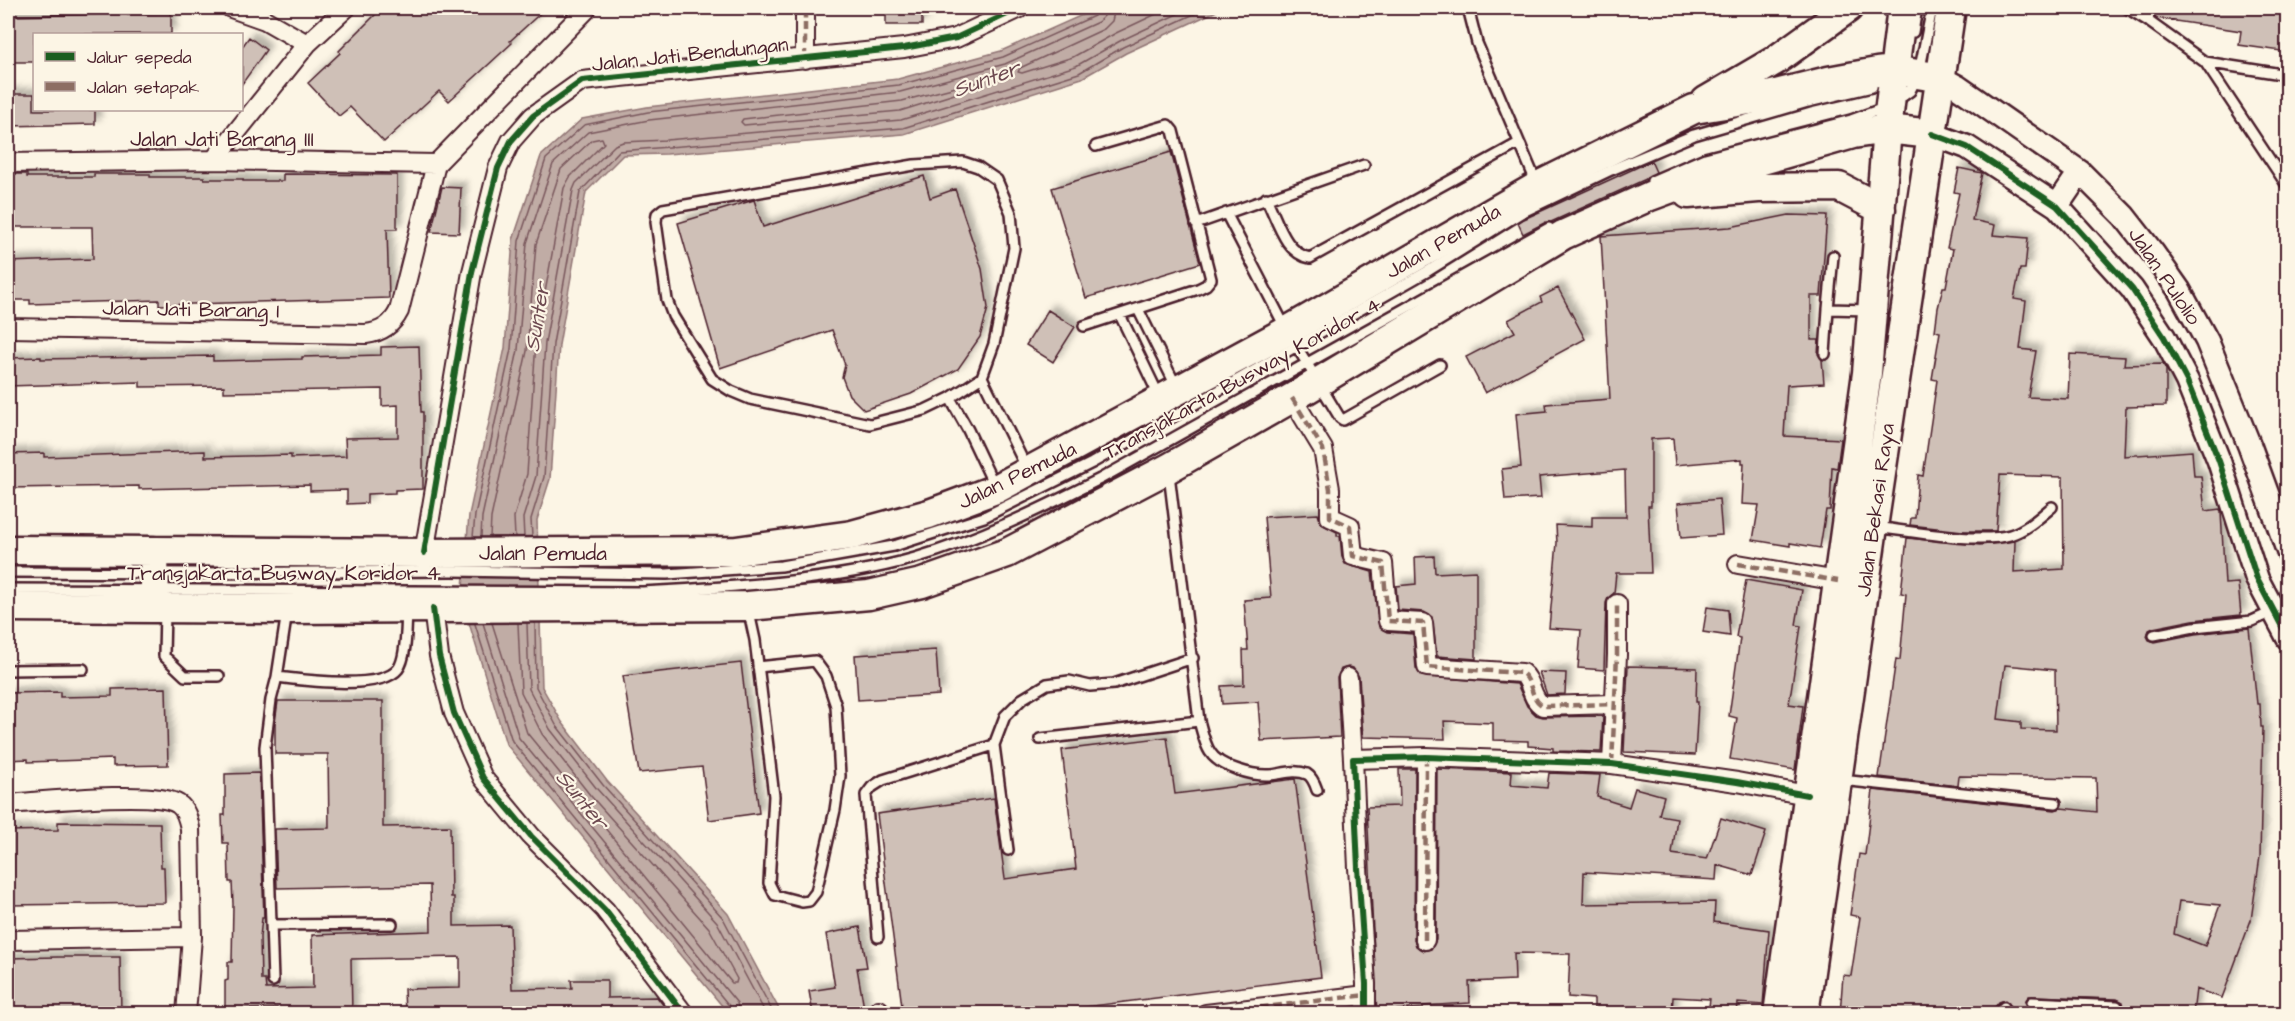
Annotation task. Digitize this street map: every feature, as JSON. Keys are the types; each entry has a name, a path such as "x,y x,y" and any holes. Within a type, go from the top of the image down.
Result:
{"main road":[{"path":"1694,109 1776,60 1848,8"},
{"name":"Jalan Bekasi Raya","path":"1804,1014 1872,527 1867,474 1872,310 1881,208 1905,80 1902,8"},
{"name":"Jalan Bekasi Raya","path":"1905,80 1951,8"},
{"name":"Jalan Pemuda","path":"8,607 157,586 441,559 560,562 736,551 852,535 929,514 996,489 1170,396 1292,339 1538,186 1694,109 1756,99 1828,81 1905,80"},
{"name":"Jalan Pemuda","path":"1905,80 1932,134"},
{"name":"Jalan Pemuda","path":"8,550 157,586 288,609 559,601 748,606 869,595 922,583 1007,553 1169,468 1292,398 1312,372 1647,190 1696,179 1853,134 1905,80"},
{"name":"Jalan Bekasi Raya","path":"1778,1014 1838,581 1867,474 1932,134 1905,80"},
{"path":"1647,190 1839,187 1881,208"}],"street":[{"path":"231,8 265,20 307,44"},
{"path":"214,160 307,44 346,8"},
{"path":"435,164 586,8"},
{"path":"805,8 805,59"},
{"name":"Jalan Jati Bendungan","path":"441,559 472,272 498,168 510,141 533,116 582,81 904,48 956,38 1020,8"},
{"name":"Jalan Pulolio","path":"1905,80 1958,87 2080,172 2124,216 2179,290 2207,341 2250,447 2288,551"},
{"name":"Jalan Pulolio","path":"1932,134 1967,147 2057,206 2132,289 2164,337 2187,381 2219,461 2246,550 2272,612 2288,638"},
{"name":"Jalan Jati Barang III","path":"8,164 214,160 435,164"},
{"name":"Jalan Jati Barang I","path":"8,328 374,333 389,326 399,311 435,164"},
{"path":"2057,206 2080,172"},
{"path":"1292,398 1323,449 1330,489 1330,517 1350,526 1353,556 1383,563 1388,621 1422,623 1427,667 1522,673 1526,676 1537,701 1543,706 1614,704"},
{"path":"2219,461 2250,447"},
{"path":"1738,564 1838,581"},
{"path":"435,604 439,656 454,713 483,778 531,836 605,910 684,1014"},
{"path":"1612,764 1617,604"},
{"path":"1347,678 1366,1014"},
{"path":"1353,759 1426,757 1612,764 1737,782 1807,795"},
{"path":"1425,940 1426,757"},
{"path":"8,804 146,796 178,803 186,813 190,828 192,937 186,1014"},
{"path":"8,940 192,937"},
{"path":"1206,1014 1366,994"}],"lane":[{"path":"1468,8 1477,43 1538,186"},
{"path":"1905,80 1917,8"},
{"path":"1905,80 1932,8"},
{"path":"2127,8 2205,62 2288,187"},
{"path":"2148,21 2150,8"},
{"path":"2205,62 2288,75"},
{"name":"Transjakarta Busway Koridor 4","path":"560,562 667,574 781,566 894,546 984,517 1092,463 1292,339 1428,271 1521,213 1611,170 1694,135 1808,102 1905,80"},
{"path":"1084,326 1198,289 1211,279 1173,131 1168,125 1096,146"},
{"path":"1266,198 1291,249 1299,256 1310,258 1520,143"},
{"path":"963,162 978,167 998,180 1011,213 1014,248 994,344 982,376 950,398 925,410 870,424 750,399 731,391 712,379 673,316 667,300 656,222 657,214 663,209 679,205 914,165 963,162"},
{"path":"1196,224 1364,165"},
{"path":"1226,213 1292,339 1340,418 1343,420 1440,365"},
{"name":"Transjakarta Busway Koridor 4","path":"559,601 824,576 913,558 972,539 1024,517 1312,372 1553,226"},
{"path":"1825,354 1833,256"},
{"path":"1138,309 1170,396"},
{"path":"1828,309 1872,310"},
{"path":"1120,315 1170,396"},
{"path":"982,376 1029,472"},
{"path":"950,398 996,489"},
{"path":"1169,468 1193,658 1198,721 1210,753 1229,767 1251,774 1267,775 1292,771 1305,774 1309,776 1317,790"},
{"path":"1872,527 1988,539 2009,535 2026,528 2052,507"},
{"name":"Transjakarta Busway Koridor 4","path":"8,572 157,586 435,604"},
{"path":"157,586 164,656 185,676 219,676"},
{"name":"Transjakarta Busway Koridor 4","path":"8,590 157,586"},
{"path":"277,677 337,682 380,680 391,675 399,669 435,604"},
{"path":"748,606 774,796 769,883 775,895 802,902 809,901 816,892 835,810 840,776 836,706 826,676 815,661 758,667"},
{"path":"273,981 265,747 271,700 288,609"},
{"path":"2154,635 2194,627 2252,621 2272,612"},
{"path":"1008,850 994,746 1005,716 1023,699 1047,684 1069,681 1090,686 1114,684 1193,658"},
{"path":"8,670 83,669"},
{"path":"1040,739 1198,721"},
{"path":"878,937 866,795 883,780 994,746"},
{"path":"1836,779 2056,803"},
{"path":"271,925 392,924"},
{"path":"2032,1002 2117,1005"}],"water":[{"name":"Sunter","path":"1098,8 1223,8 1126,53 1082,78 904,134 667,154 623,155 586,192 559,345 550,479 537,520 542,687 562,722 607,781 728,914 781,1013 728,1013 506,744 462,600 469,515 505,348 513,240 541,156 582,119 647,107 898,79 1001,51"}],"building":[{"path":"382,8 546,8 449,101 439,91 384,142 350,107 339,116 308,83"},
{"path":"886,8 922,8 922,25 886,25"},
{"path":"2157,8 2288,8 2288,52 2239,45 2241,31 2155,18"},
{"path":"171,13 171,33 33,33 33,62 8,62 8,16"},
{"path":"249,37 266,50 243,83 243,46"},
{"path":"8,94 33,94 33,111 95,111 95,124 8,126"},
{"path":"1171,152 1200,263 1086,298 1052,188"},
{"path":"1651,161 1656,172 1646,179 1523,234 1518,223 1524,219"},
{"path":"1959,168 1982,173 1972,220 1995,225 1993,235 2028,238 2025,269 2020,269 2014,299 2026,301 2020,349 2036,351 2028,397 2068,399 2070,354 2125,357 2124,365 2163,364 2166,370 2166,406 2126,407 2124,456 2192,451 2194,476 2201,476 2205,511 2220,509 2221,512 2225,584 2238,583 2241,615 2193,620 2153,628 2149,630 2147,636 2149,640 2155,642 2195,634 2249,628 2257,704 2260,704 2261,727 2263,727 2260,856 2251,920 2222,998 2196,989 2193,1014 2007,1014 2011,1006 2005,1000 1999,1002 1990,1014 1840,1014 1843,975 1851,976 1860,917 1850,915 1859,854 1865,855 1873,790 2055,810 2061,808 2097,812 2096,778 1959,776 1958,786 1879,777 1896,659 1900,660 1906,594 1901,593 1907,538 1980,545 2015,541 2014,572 2064,569 2063,477 2000,475 1996,531 1963,531 1910,525 1911,518 1915,518 1918,475 1923,476 1937,380 1932,379 1940,332 1935,331 1938,308 1943,287 1946,287 1953,249 1947,248 1959,193 1954,192","holes":["2005,665 2055,670 2056,730 2021,729 2021,722 1998,719","2179,901 2220,905 2205,946 2174,934","2029,996 2117,999 2123,1002 2124,1007 2121,1012 2117,1013 2032,1009 2025,1002"]},
{"path":"8,174 27,174 27,177 94,177 94,174 150,174 150,177 204,177 204,179 243,179 243,181 283,181 283,174 397,175 397,229 387,229 389,298 159,305 159,300 30,304 30,300 8,300 8,262 93,259 92,227 8,227"},
{"path":"924,176 930,198 955,189 982,269 988,308 980,337 958,369 911,394 864,410 849,395 842,377 845,365 832,330 720,368 678,223 754,200 763,227"},
{"path":"442,187 461,188 459,233 431,232"},
{"path":"1789,215 1827,216 1821,296 1811,296 1811,340 1819,340 1818,354 1822,360 1824,383 1787,385 1784,436 1841,439 1837,468 1832,467 1830,510 1826,510 1820,548 1753,540 1759,505 1742,504 1744,463 1742,459 1675,465 1673,438 1651,439 1651,506 1648,506 1651,573 1616,573 1614,593 1606,603 1604,670 1578,668 1581,630 1549,628 1557,543 1556,525 1592,527 1592,517 1626,517 1625,470 1539,477 1541,498 1505,500 1502,469 1521,467 1516,414 1547,411 1546,404 1610,399 1601,236 1730,227"},
{"path":"1558,288 1585,339 1485,393 1466,357 1515,332 1508,320 1542,302 1540,297"},
{"path":"1048,310 1075,327 1053,362 1026,345"},
{"path":"419,346 421,412 423,412 423,489 367,494 367,503 347,504 347,490 310,491 310,485 139,489 139,486 8,488 8,454 44,453 44,457 205,451 205,457 346,456 345,438 398,437 398,405 382,406 382,389 224,392 224,386 140,387 140,382 8,386 8,358 213,356 213,361 302,359 302,357 381,355 381,347"},
{"path":"1719,499 1722,535 1681,538 1678,503"},
{"path":"1318,514 1321,524 1340,536 1345,564 1372,572 1379,627 1387,632 1413,634 1416,668 1421,676 1517,684 1527,706 1536,715 1543,717 1603,716 1601,752 1553,751 1553,748 1528,746 1528,741 1493,740 1493,723 1444,721 1445,739 1363,737 1359,677 1353,668 1348,667 1341,669 1337,678 1340,737 1261,741 1258,702 1222,704 1221,686 1244,685 1243,650 1248,650 1244,600 1271,598 1264,517"},
{"path":"1434,556 1435,573 1476,571 1476,659 1437,656 1432,617 1424,612 1398,610 1396,586 1416,584 1415,557"},
{"path":"1746,580 1802,590 1796,625 1801,626 1789,704 1803,706 1795,770 1730,759 1737,718 1729,716 1740,638 1736,637"},
{"path":"1707,607 1728,610 1730,636 1703,632"},
{"path":"936,650 939,695 858,700 855,655"},
{"path":"741,663 759,813 709,820 702,767 639,773 623,676"},
{"path":"1628,666 1697,668 1695,755 1624,752"},
{"path":"1539,672 1566,673 1565,694 1547,695"},
{"path":"166,688 168,765 113,766 113,759 28,762 28,759 8,760 8,693 60,692 60,697 112,696 112,689"},
{"path":"278,701 383,701 383,827 450,826 451,897 454,897 454,926 510,925 512,989 572,988 571,980 607,980 607,998 657,997 667,1010 667,1014 405,1014 404,989 460,988 460,957 351,959 352,1014 277,1014 277,1008 225,1009 225,981 228,980 228,962 232,962 233,904 232,882 229,882 228,843 223,843 222,815 225,815 225,774 259,773 264,918 262,918 260,937 261,980 265,980 266,989 313,988 312,935 431,931 430,885 277,888 275,829 329,828 328,754 275,754"},
{"path":"1167,737 1175,794 1295,779 1321,977 1030,1014 903,1014 877,814 994,798 1005,879 1076,869 1062,750"},
{"path":"1399,769 1415,769 1414,940 1416,946 1424,951 1431,949 1436,940 1437,769 1512,772 1511,785 1547,788 1549,773 1600,775 1597,797 1629,807 1635,788 1664,796 1659,815 1677,818 1672,854 1707,859 1721,818 1766,832 1752,875 1717,865 1716,880 1584,872 1583,904 1715,902 1714,922 1769,930 1763,1005 1738,1003 1737,1014 1708,1014 1710,999 1673,997 1672,1014 1594,1014 1594,999 1568,997 1570,954 1514,953 1515,980 1469,982 1470,1003 1423,1006 1423,1008 1397,1010 1397,1014 1377,1014 1367,807 1400,806"},
{"path":"58,822 160,823 165,903 8,905 8,831 58,830"},
{"path":"860,927 867,967 857,968 865,1014 813,1014 809,991 835,987 826,934"},
{"path":"120,957 121,1014 8,1014 8,958"}],"marked path":[{"path":"805,8 805,59"},
{"path":"1292,398 1323,449 1330,489 1330,517 1350,526 1353,556 1383,563 1388,621 1423,623 1427,667 1522,673 1526,676 1536,699 1543,706 1614,704"},
{"path":"1738,564 1838,581"},
{"path":"1612,764 1617,604"},
{"path":"1425,940 1426,757"},
{"path":"1206,1014 1366,995"},
{"path":"879,1010 880,1014"}],"cycle path":[{"path":"424,553 472,272 498,168 511,141 533,116 582,81 904,48 956,38 1020,8"},
{"path":"1932,134 1967,147 2057,206 2132,289 2164,337 2187,381 2219,461 2257,579 2288,638"},
{"path":"433,608 439,656 454,713 483,778 531,836 605,910 684,1014"},
{"path":"1366,1014 1353,759 1426,757 1612,764 1737,782 1807,795"}]}
